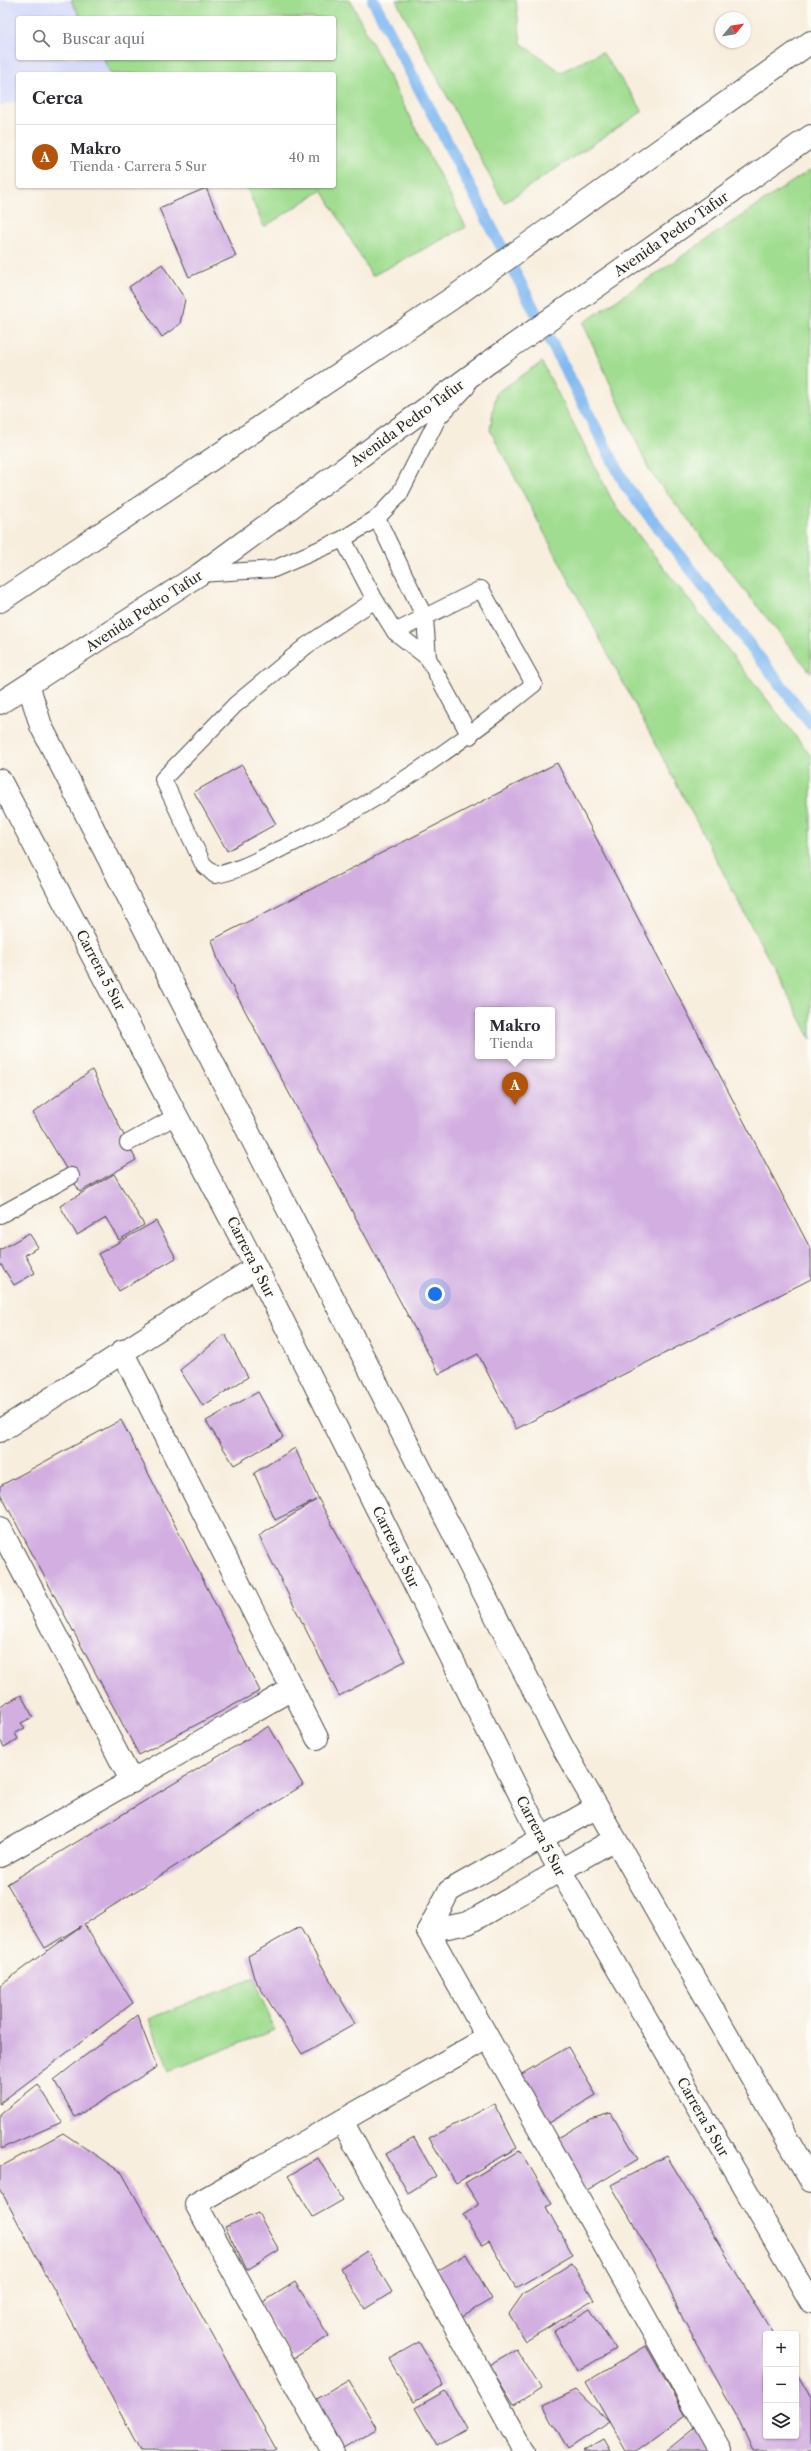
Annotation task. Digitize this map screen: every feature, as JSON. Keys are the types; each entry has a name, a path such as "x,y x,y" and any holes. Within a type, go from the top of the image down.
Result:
{"street":[{"path":"0,600 451,299 811,42"},
{"name":"Avenida Pedro Tafur","path":"0,703 29,687 200,574 488,363 811,136"},
{"path":"29,687 45,733 562,1746 811,2181"},
{"name":"Carrera 5 Sur","path":"0,780 178,1115 256,1266 542,1840 811,2302"},
{"path":"0,1431 256,1266"},
{"path":"122,1351 317,1738"},
{"path":"0,1528 132,1782"},
{"path":"0,1856 132,1782 292,1689"},
{"path":"428,1931 449,1891 542,1840 597,1807"},
{"path":"428,1931 468,1923 615,1839"},
{"path":"428,1931 720,2451"},
{"path":"332,2451 196,2204 487,2038"},
{"path":"342,2120 524,2451"}],"lane":[{"path":"200,574 274,569 343,539 377,518 399,495 438,418 488,363"},
{"path":"377,518 425,618 428,658"},
{"path":"343,539 375,600 395,632 428,658 470,736"},
{"path":"375,600 306,646 235,705 163,779 203,864 215,875 230,872 311,835 384,795 470,736 534,684 481,589 395,632"},
{"path":"128,1143 178,1115"},
{"path":"0,1215 71,1176"}],"shaded area":[{"path":"0,0 343,0 310,16 16,16 16,60 159,60 118,72 16,72 16,102 0,106"}],"green space":[{"path":"71,0 350,0 466,227 372,276 322,190 264,227 247,188 336,188 336,72 110,72 104,60 336,60 336,16 80,16"},
{"path":"396,0 516,0 521,43 561,72 602,52 643,111 504,203"},
{"path":"811,169 811,673 650,472 583,323"},
{"path":"542,362 614,504 811,756 811,1039 490,430 496,393"},
{"path":"254,1978 274,2030 169,2071 149,2019"}],"building":[{"path":"206,188 236,256 189,277 159,208"},
{"path":"162,264 185,299 180,324 162,337 129,287"},
{"path":"557,763 811,1250 811,1279 516,1429 478,1354 439,1374 218,960 212,940"},
{"path":"242,765 276,824 227,851 194,792"},
{"path":"92,1070 136,1160 80,1192 33,1113"},
{"path":"114,1174 144,1225 119,1240 106,1218 77,1235 60,1206"},
{"path":"156,1221 176,1258 119,1291 98,1254"},
{"path":"29,1233 38,1247 25,1255 35,1273 14,1285 0,1263 0,1250"},
{"path":"225,1334 248,1377 203,1406 180,1370"},
{"path":"258,1392 283,1437 234,1465 206,1421"},
{"path":"121,1420 260,1691 139,1755 0,1493 0,1486"},
{"path":"295,1448 318,1498 405,1661 339,1696 259,1536 316,1500 275,1520 254,1473"},
{"path":"21,1695 33,1717 21,1723 25,1728 15,1733 18,1739 4,1747 0,1740 0,1707"},
{"path":"269,1726 303,1785 84,1924 133,2003 0,2103 0,1985 81,1926 45,1948 7,1884"},
{"path":"300,1927 355,2024 302,2054 254,1978 248,1956"},
{"path":"137,2015 157,2067 75,2117 54,2080"},
{"path":"568,2047 596,2095 549,2123 520,2075"},
{"path":"38,2084 62,2122 0,2149 0,2114"},
{"path":"494,2104 517,2148 456,2183 429,2138"},
{"path":"611,2113 638,2159 584,2192 553,2141 590,2119"},
{"path":"63,2133 122,2173 276,2449 272,2451 140,2450 0,2189 0,2167"},
{"path":"414,2138 436,2176 408,2193 386,2154"},
{"path":"520,2150 552,2204 546,2207 573,2255 516,2288 489,2242 482,2246 463,2215 479,2205 465,2183"},
{"path":"667,2156 771,2331 763,2331 763,2439 799,2439 799,2377 811,2398 811,2451 753,2451 736,2414 683,2319 662,2274 611,2185"},
{"path":"318,2158 343,2200 313,2217 288,2176"},
{"path":"258,2213 279,2250 247,2270 225,2227"},
{"path":"367,2251 392,2292 365,2309 340,2268"},
{"path":"466,2254 492,2299 462,2316 437,2271"},
{"path":"572,2263 594,2300 526,2341 509,2314 523,2294"},
{"path":"295,2282 329,2336 294,2358 260,2304"},
{"path":"590,2309 615,2349 577,2372 554,2331"},
{"path":"419,2342 444,2385 414,2402 389,2359"},
{"path":"646,2346 686,2415 636,2451 626,2451 586,2382"},
{"path":"516,2349 541,2388 514,2405 489,2365"},
{"path":"349,2380 377,2429 343,2449 315,2400"},
{"path":"576,2390 609,2422 568,2449 543,2406"},
{"path":"445,2391 467,2429 437,2446 415,2408"},
{"path":"697,2426 710,2451 666,2451"},
{"path":"604,2439 611,2451 583,2451"}],"waterway":[{"path":"373,0 626,486 811,724"}],"place":[{"name":"Makro","path":"515,1105"}]}
